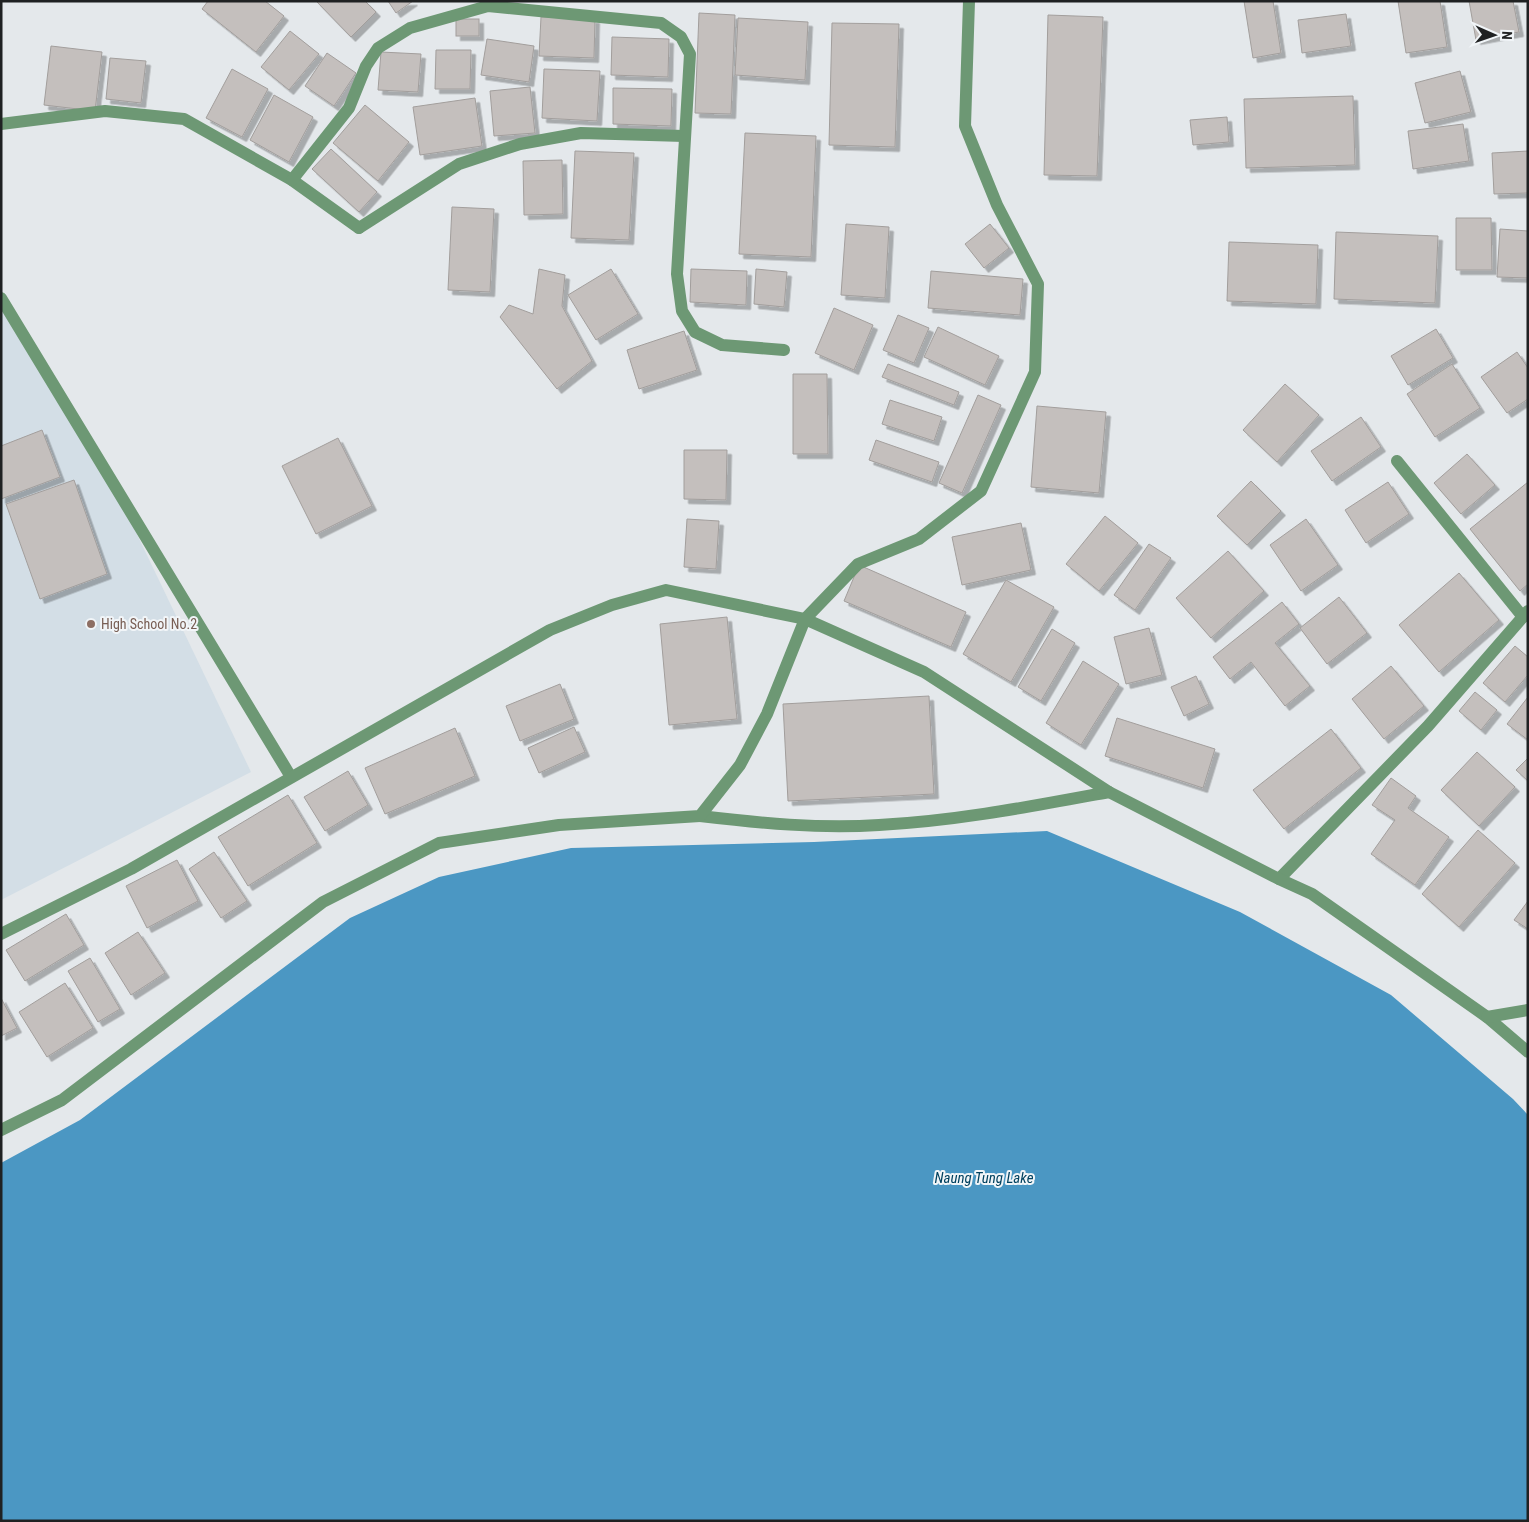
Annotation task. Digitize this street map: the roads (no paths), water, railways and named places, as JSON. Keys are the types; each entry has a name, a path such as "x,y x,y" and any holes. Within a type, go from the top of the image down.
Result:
{"street":[{"path":"700,816 740,765 767,714 805,619 858,564 920,539 981,491 1035,372 1038,284 997,205 965,126 968,1"},
{"path":"292,180 349,108 366,66 378,48 410,28 488,6 660,23 681,37 690,54 677,274 682,311 695,332 722,345 784,350"},
{"path":"1,124 105,111 184,120 292,180 359,228 459,164 520,144 581,133 684,136"},
{"path":"1,298 292,777"},
{"path":"1279,879 1428,726 1525,614 1397,461"},
{"path":"1,934 131,869 550,630 612,605 666,590 805,619 924,672 1109,792 1312,894 1488,1017 1528,1052"},
{"path":"1,1130 62,1100 323,902 439,842 559,825 700,816 794,826 878,826 970,817 1109,792"},
{"path":"1488,1017 1528,1010"}],"water":[{"name":"Naung Tung Lake","path":"1047,831 1240,912 1391,995 1513,1099 1528,1115 1528,1521 1,1521 1,1163 80,1120 350,918 439,877 571,848 814,842"}],"place":[{"name":"High School No.2","path":"91,624"}]}
